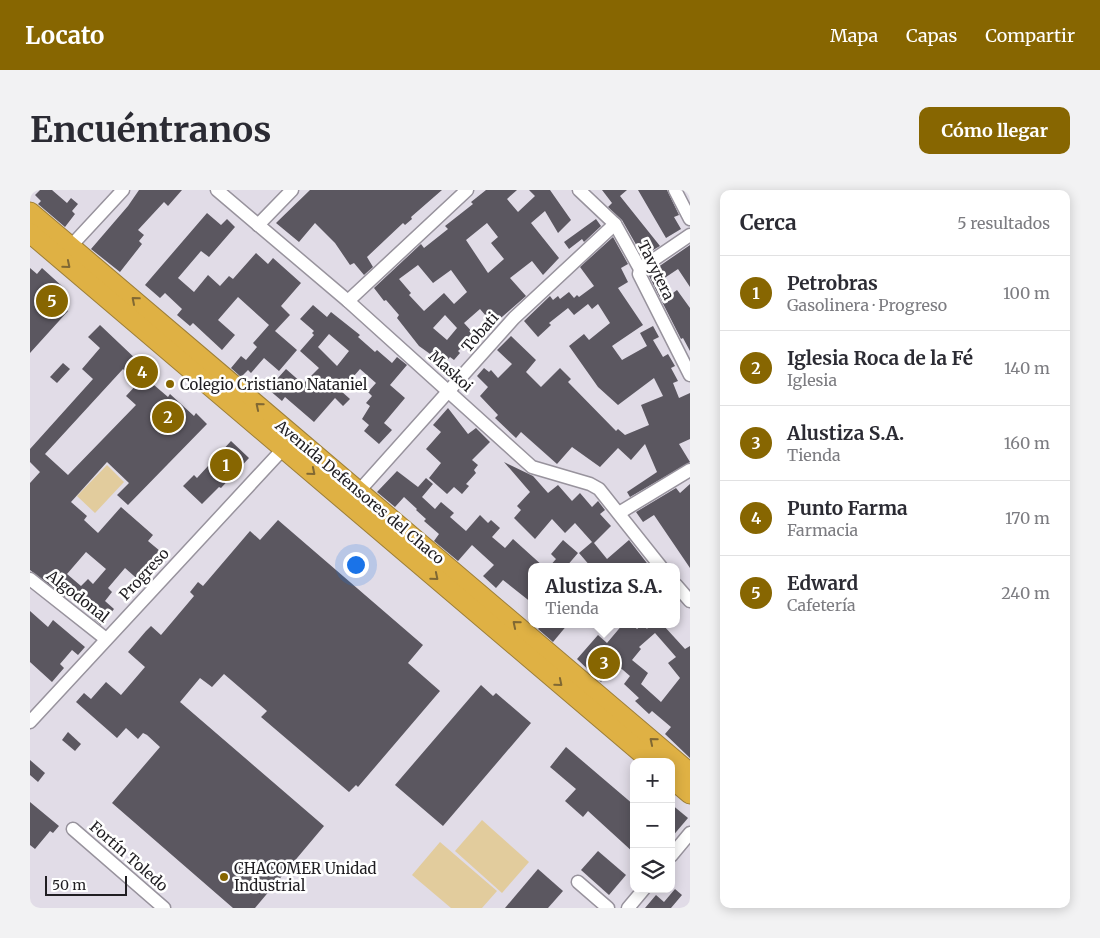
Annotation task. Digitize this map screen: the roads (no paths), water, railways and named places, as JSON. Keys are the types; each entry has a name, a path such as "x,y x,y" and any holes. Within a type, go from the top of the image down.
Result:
{"highway":[{"name":"Avenida Defensores del Chaco","path":"30,212 690,772"},
{"name":"Avenida Defensores del Chaco","path":"30,234 647,758"},
{"path":"675,781 690,794"}],"street":[{"path":"71,246 123,190"},
{"name":"Maskoi","path":"217,190 348,301 532,467 600,489 659,563"},
{"path":"258,225 292,190"},
{"path":"348,301 467,190"},
{"name":"Tavytera","path":"579,190 614,224 640,269 640,274 690,375"},
{"path":"674,190 690,219"},
{"name":"Tobati","path":"359,492 514,318 614,224"},
{"path":"640,269 690,235"},
{"name":"Progreso","path":"30,722 283,449"},
{"path":"619,514 690,470"},
{"name":"Algodonal","path":"30,579 106,639"},
{"path":"680,590 690,601"},
{"name":"Fortín Toledo","path":"73,829 164,908"},
{"path":"675,851 690,833"},
{"path":"578,882 608,908"},
{"path":"628,908 641,893"}],"place":[{"name":"Edward","path":"52,301"},
{"name":"Punto Farma","path":"142,372"},
{"name":"Colegio Cristiano Nataniel","path":"170,384"},
{"name":"Iglesia Roca de la Fé","path":"168,417"},
{"name":"Petrobras","path":"226,465"},
{"name":"Alustiza S.A.","path":"604,663"},
{"name":"CHACOMER Unidad Industrial","path":"224,877"}]}
